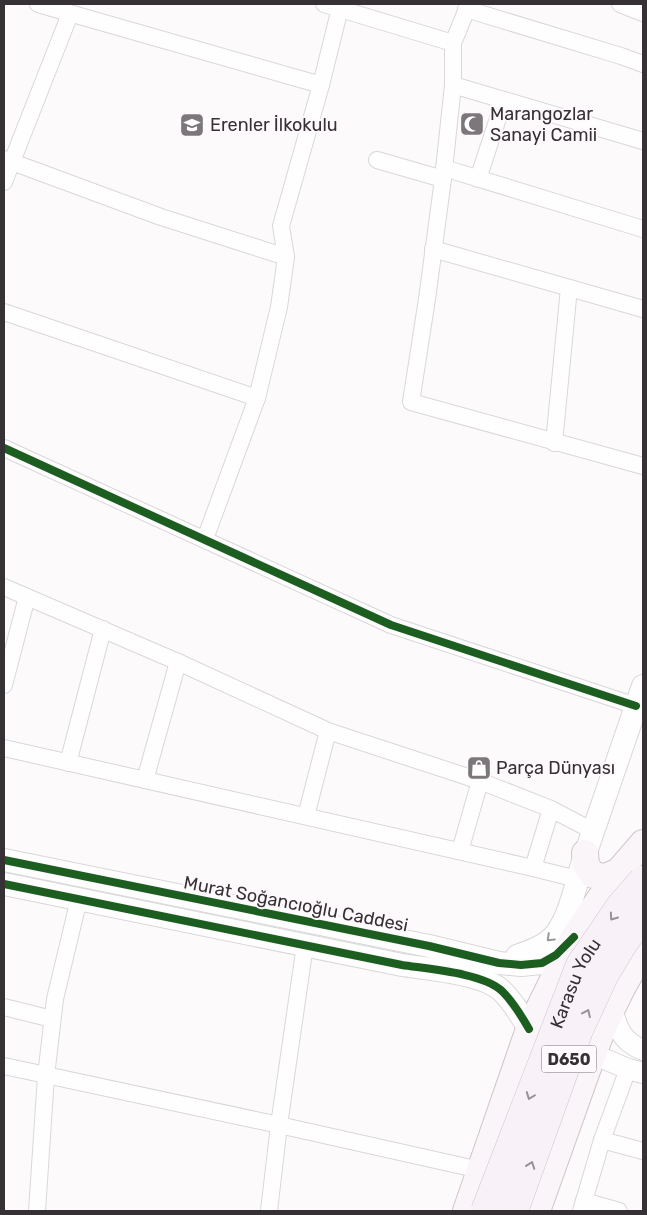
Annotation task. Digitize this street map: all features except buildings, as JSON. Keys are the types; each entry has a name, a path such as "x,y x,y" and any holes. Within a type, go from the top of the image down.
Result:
{"highway":[{"name":"Karasu Yolu","path":"486,1211 580,964 621,905 632,875"},
{"name":"Karasu Yolu","path":"514,1211 579,1030 605,974 625,941 643,917"}],"main road":[{"path":"499,962 543,946 555,934 574,896 589,842 640,696"},
{"path":"589,842 586,864 593,875 606,877 632,875"},
{"path":"466,1211 529,1028 574,937 600,899 632,875 643,842"},
{"name":"Murat Soğancıoğlu Caddesi","path":"4,860 521,965 542,963 556,955 574,937"},
{"path":"578,879 590,887 600,899"},
{"path":"4,884 484,980 501,990 517,1008 529,1028 556,1054 593,1054"},
{"path":"537,1211 612,1006 643,952"}],"street":[{"path":"38,4 321,85"},
{"path":"620,4 643,13"},
{"path":"205,539 257,398 279,307 286,257 281,226 321,85 335,5 367,11 453,43"},
{"path":"643,64 468,7 453,43 453,84 444,174 411,402 643,466"},
{"path":"4,182 8,160 70,14"},
{"path":"453,84 643,141"},
{"path":"478,179 504,100"},
{"path":"8,160 161,217 286,257"},
{"path":"377,160 478,179 643,230"},
{"path":"433,249 643,309"},
{"path":"554,442 569,288"},
{"path":"4,312 257,398"},
{"path":"4,448 392,624 640,696"},
{"path":"4,586 178,662 328,731 480,781 551,809 589,842"},
{"path":"4,685 27,597"},
{"path":"68,763 103,630"},
{"path":"145,780 178,662"},
{"path":"306,816 328,731"},
{"path":"4,748 578,879"},
{"path":"460,851 480,781"},
{"path":"533,868 551,809"},
{"path":"37,1211 46,1076 52,1019 79,899"},
{"path":"269,1211 279,1124 305,945"},
{"path":"612,1006 616,1025 625,1038 643,1050"},
{"path":"4,1007 52,1019"},
{"path":"593,1054 636,1071 602,1140 582,1206 619,1211"},
{"path":"4,1066 279,1124 480,1170"},
{"path":"602,1140 643,1151"}],"cycle path":[{"path":"4,448 391,625 636,706"},
{"path":"4,860 429,946 499,963 521,965 542,963 556,955 574,937"},
{"path":"4,884 402,965 469,976 482,980 502,991 517,1009 529,1029"}],"place":[{"name":"Marangozlar Sanayi Camii","path":"472,124"},
{"name":"Erenler İlkokulu","path":"192,125"},
{"name":"Parça Dünyası","path":"479,768"}]}
